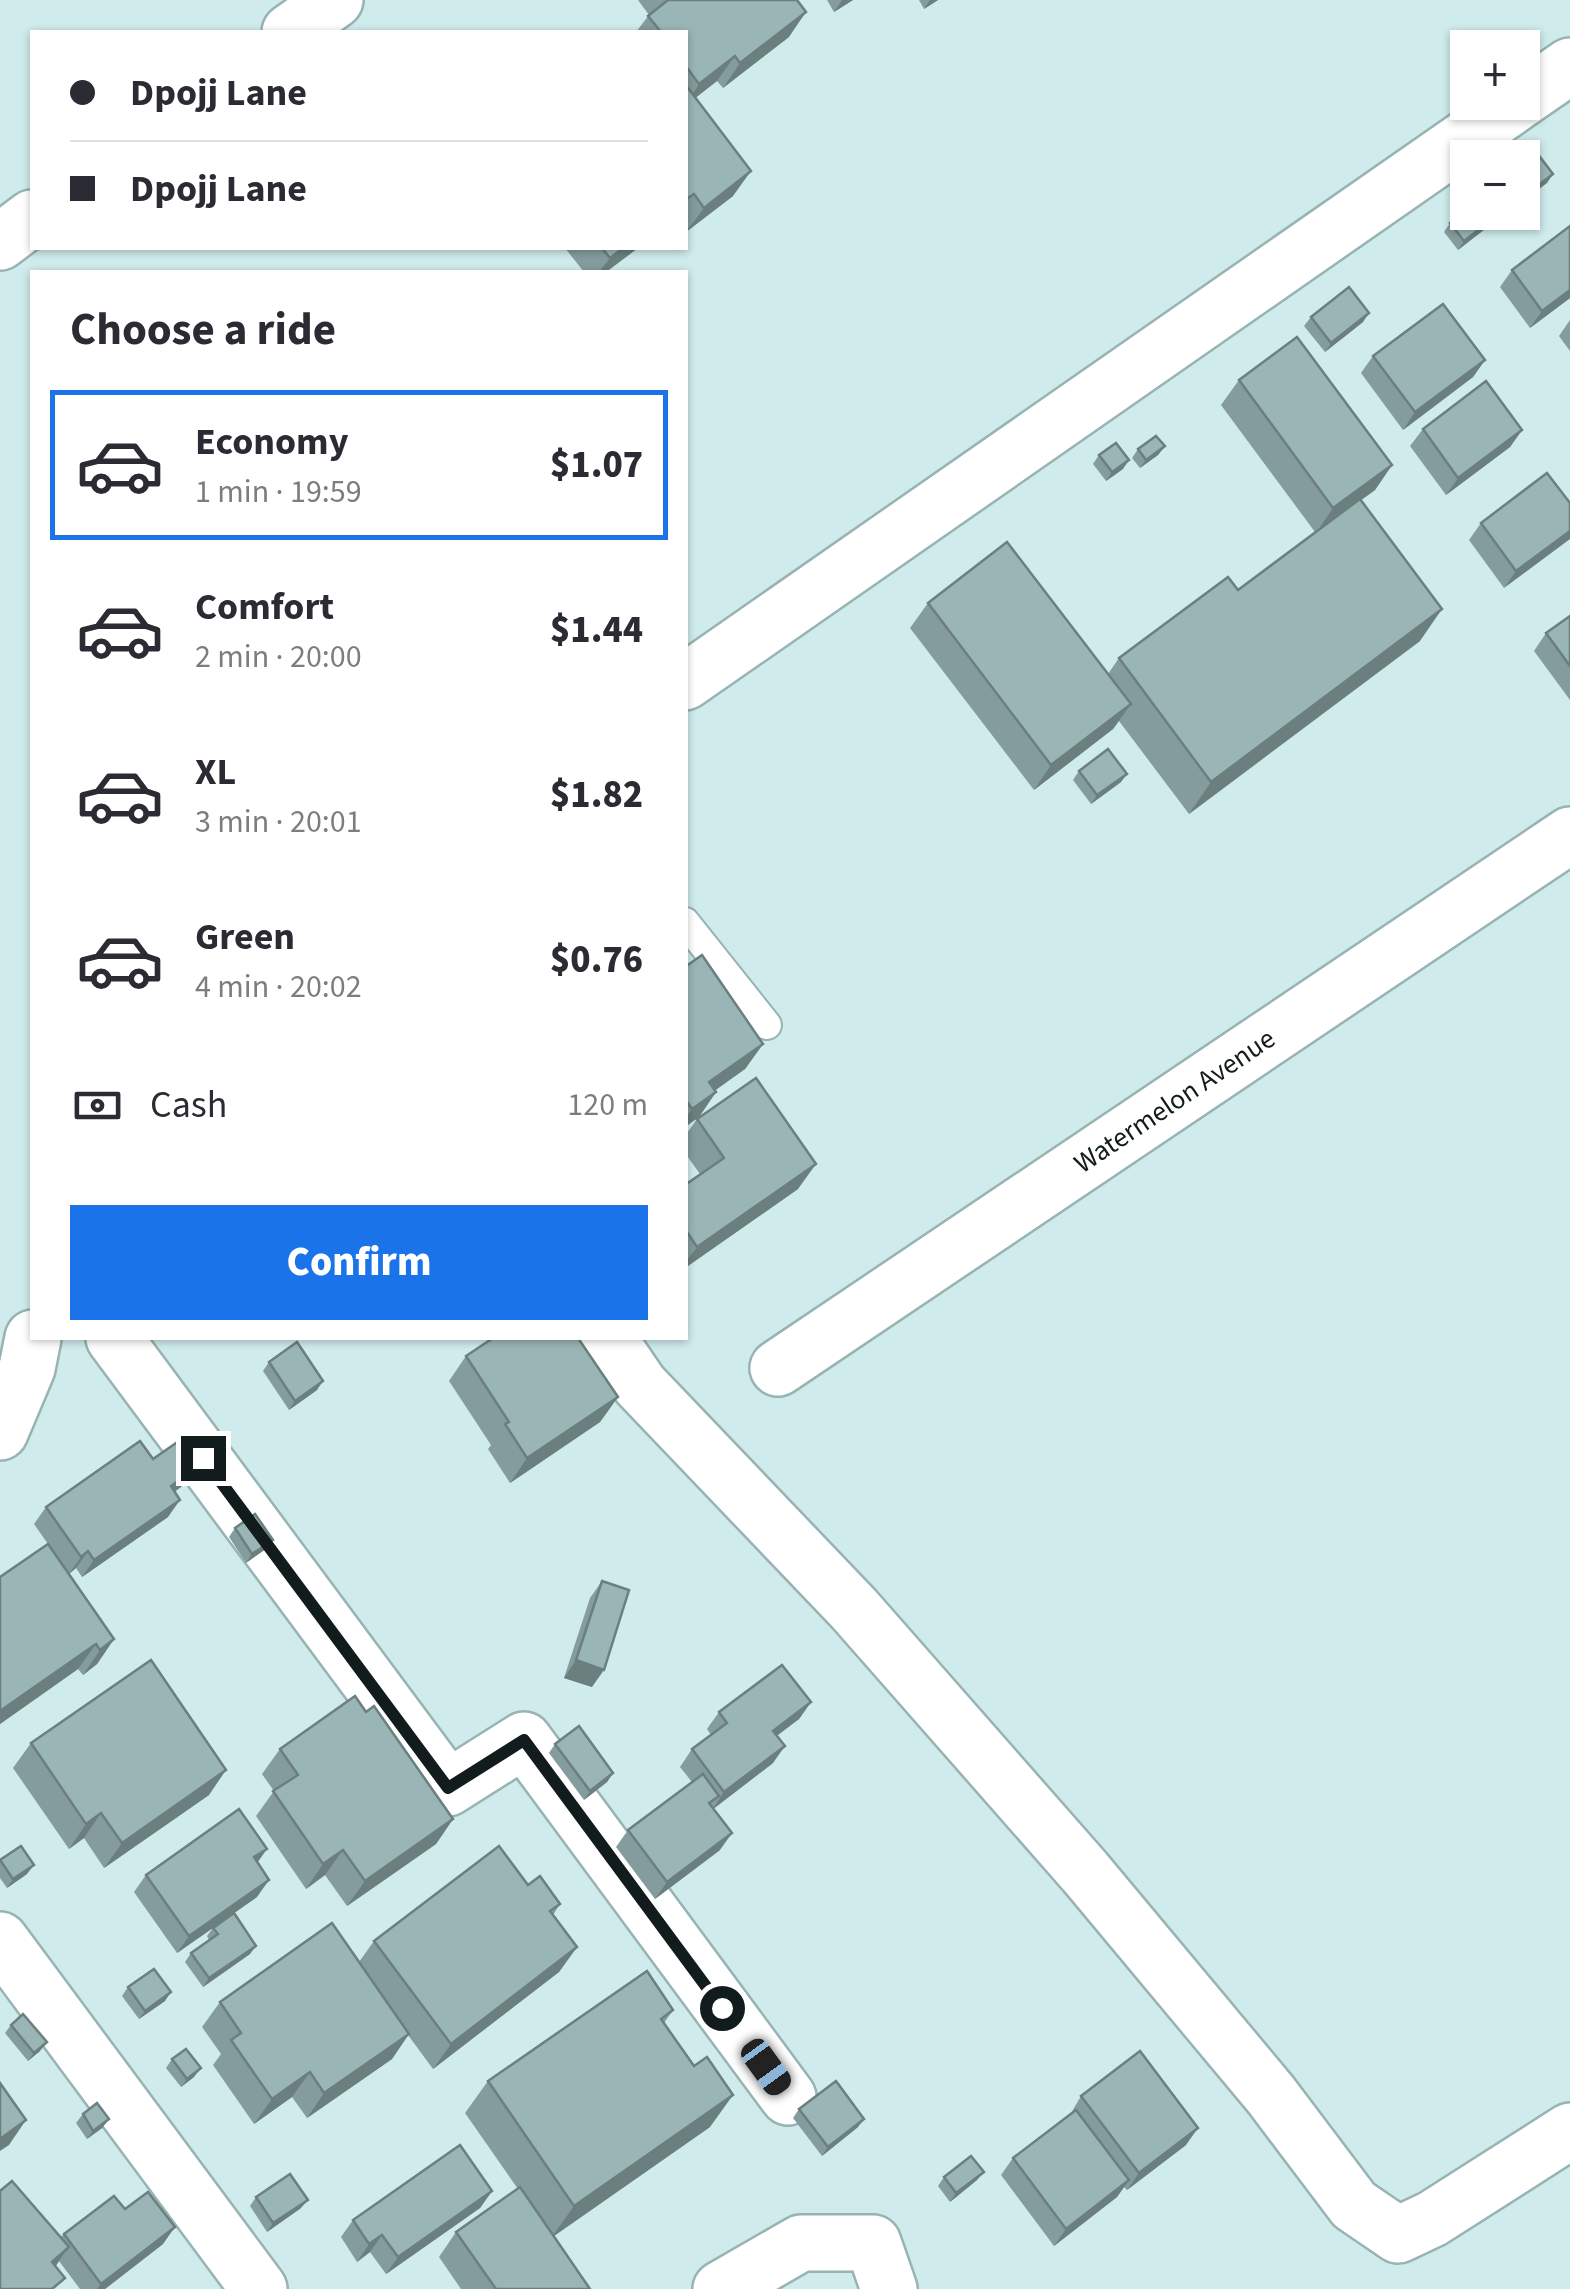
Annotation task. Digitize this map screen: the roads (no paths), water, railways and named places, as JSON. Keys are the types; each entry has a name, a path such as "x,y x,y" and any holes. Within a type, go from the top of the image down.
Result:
{"street":[{"path":"293,30 335,0"},
{"path":"1540,87 1570,66"},
{"path":"688,680 1493,120"},
{"path":"0,242 30,220"},
{"name":"Watermelon Avenue","path":"778,1368 1570,835"},
{"path":"0,1432 27,1368 32,1340"},
{"path":"115,1340 448,1788 524,1740 788,2097"},
{"path":"609,1340 640,1384 854,1609 1085,1872 1271,2095 1354,2204 1398,2235 1432,2219 1570,2131"},
{"path":"0,1940 259,2289"},
{"path":"721,2289 801,2243 873,2244 889,2289"}],"lane":[{"path":"688,926 767,1025"}]}
